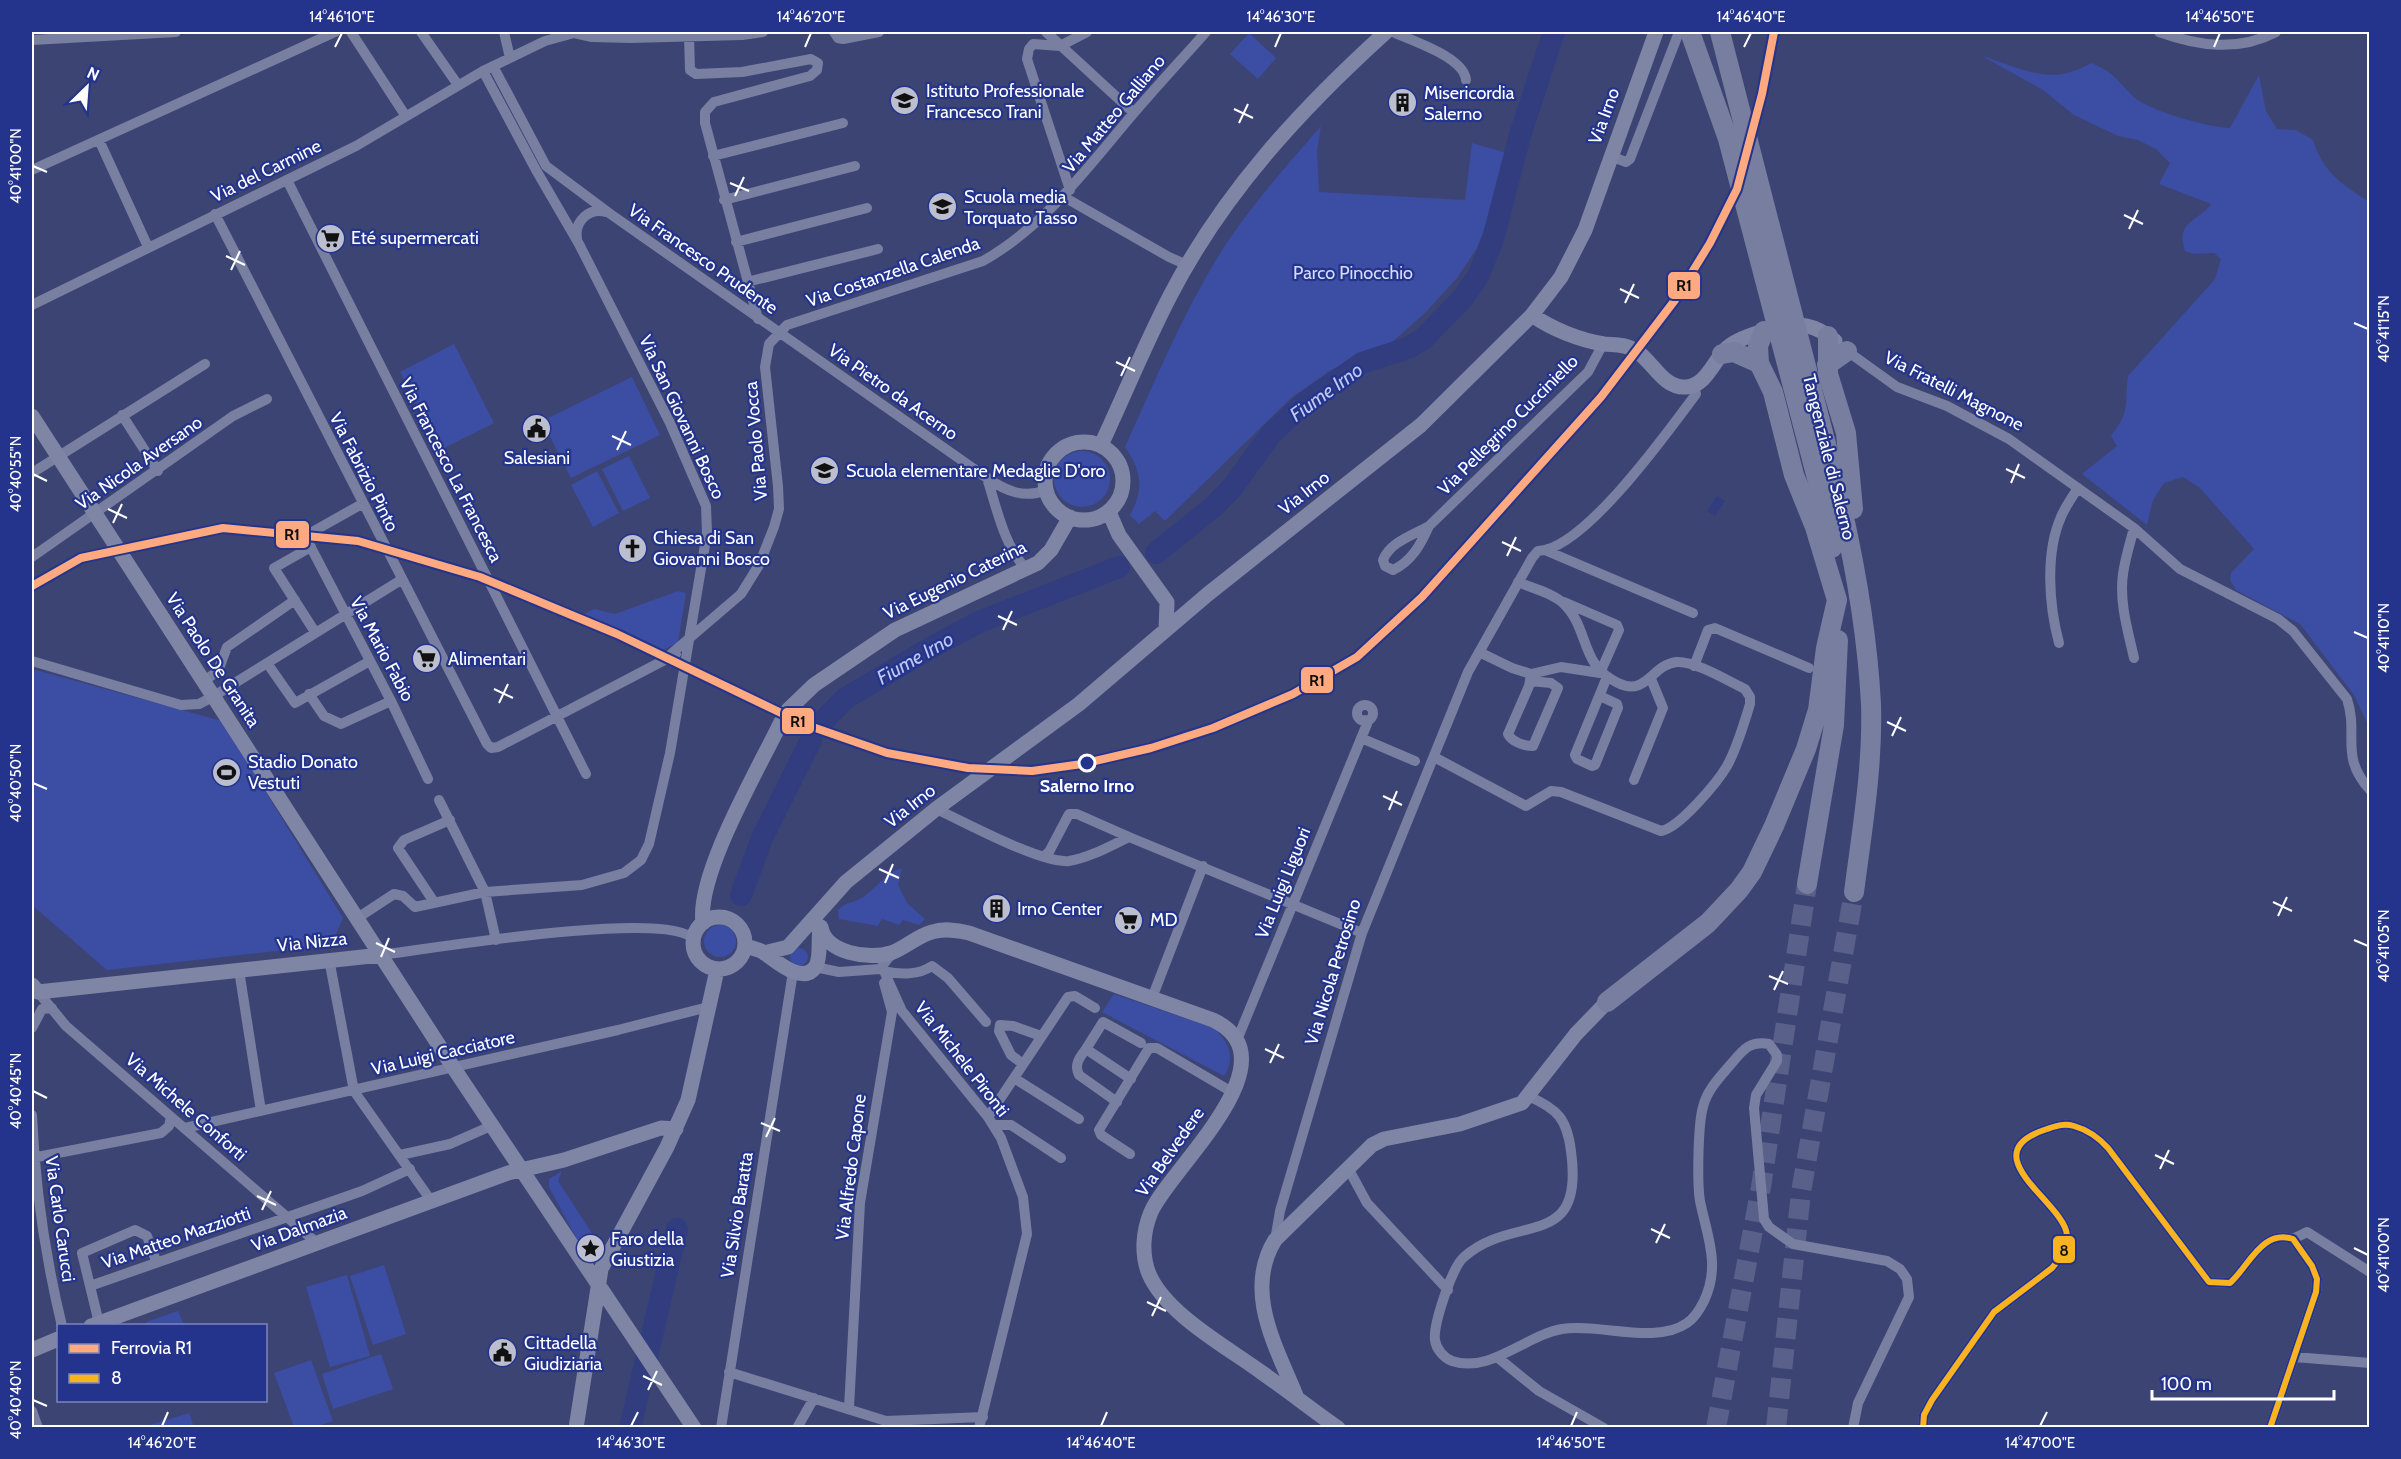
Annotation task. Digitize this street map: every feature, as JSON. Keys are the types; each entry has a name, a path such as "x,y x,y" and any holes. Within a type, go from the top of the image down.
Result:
{"highway":[{"name":"Tangenziale di Salerno","path":"1690,32 1728,139 1827,484 1859,584 1865,625 1871,706 1869,766 1854,892"},
{"name":"Tangenziale di Salerno","path":"1720,32 1827,484 1838,600 1838,673 1834,725 1807,884"},
{"path":"1607,1002 1708,923 1727,905 1752,872 1813,731 1838,600 1815,527 1794,475 1773,392 1759,363 1758,346 1764,331"},
{"path":"1828,336 1827,365 1832,393 1846,434 1851,499 1867,583 1865,625"},
{"path":"1827,365 1847,351"},
{"path":"1722,354 1734,352 1759,363"}],"main road":[{"path":"1101,445 1170,296 1223,210 1284,131 1386,32"},
{"name":"Via Irno","path":"764,953 779,951 792,944 846,882 936,809 1079,704 1200,601 1421,425 1532,315 1561,277 1585,230 1656,32"},
{"path":"1532,315 1562,332 1603,344 1626,346 1636,351 1671,384 1686,387 1694,385"},
{"name":"Via Fratelli Magnone","path":"1694,385 1701,381 1722,354 1735,342 1764,331 1806,325 1828,336 1847,351"},
{"name":"Via Paolo De Granita","path":"32,416 491,1126 694,1428"},
{"path":"1081,442 1101,445 1118,460 1124,482 1116,504 1109,512 1086,520 1070,517 1054,506 1046,490 1048,467 1062,449 1081,442"},
{"path":"1109,512 1119,535 1167,602 1166,630"},
{"name":"Via Eugenio Caterina","path":"703,923 704,900 720,852 784,716 814,685 895,630 1027,570 1051,550 1070,517"},
{"path":"1167,602 1184,606 1200,601"},
{"name":"Via Irno","path":"815,967 821,927 846,882"},
{"path":"717,917 732,920 742,931 746,946 739,961 725,969 717,970 701,963 693,948 693,939 703,923 717,917"},
{"path":"821,927 822,936 828,943 884,962 931,932 953,929 988,939 1226,1026 1237,1041"},
{"path":"746,946 764,953 786,968 803,972 815,967"},
{"name":"Via Nizza","path":"35,988 381,955"},
{"path":"576,1428 602,1269 608,1252 676,1129 696,1073 717,970"},
{"path":"1275,1240 1372,1145 1384,1139 1493,1115 1513,1108 1528,1096 1576,1034 1607,1002"},
{"name":"Via Belvedere","path":"1237,1041 1240,1066 1232,1092 1200,1147 1170,1182 1152,1210 1146,1225 1144,1258 1156,1286 1181,1314 1338,1428"},
{"name":"Via Dalmazia","path":"95,1324 520,1169 564,1160 661,1128 676,1129"},
{"name":"Via Nicola Petrosino","path":"1275,1240 1268,1252 1261,1279 1262,1308 1297,1398"},
{"path":"578,1258 584,1263 597,1265 608,1252"},
{"path":"592,1325 598,1313 606,1310 624,1325"},
{"path":"32,1350 57,1339"}],"street":[{"path":"32,40 176,32"},
{"path":"32,170 335,32"},
{"path":"351,32 405,115"},
{"path":"421,32 458,85"},
{"path":"504,32 510,57"},
{"name":"Via del Carmine","path":"32,305 148,246 356,146 405,115 548,36 574,33 689,37 763,32"},
{"path":"834,32 838,38 843,39 879,32"},
{"path":"1046,32 1134,113"},
{"path":"1087,32 1060,46 1033,44 1029,49 1028,59 1067,194 1169,257 1187,265"},
{"name":"Via Matteo Galliano","path":"1067,194 1203,32"},
{"path":"1393,32 1448,58 1464,70 1466,80"},
{"path":"1610,156 1626,162 1630,159 1679,32"},
{"path":"2159,32 2187,42 2230,45 2257,41 2276,32"},
{"path":"689,37 690,70 696,74 742,72 811,59 818,63 817,70 810,76 723,99 707,107 705,123 758,319"},
{"name":"Via Francesco Prudente","path":"488,69 546,166 778,332"},
{"name":"Via San Giovanni Bosco","path":"356,919 394,894 409,900 415,907 485,892 582,885 624,873 641,860 649,844 670,753 707,533 706,506 670,423 579,243 536,170 488,69"},
{"path":"713,156 843,123"},
{"path":"99,140 148,246"},
{"path":"724,200 855,166"},
{"name":"Via Francesco La Francesca","path":"287,180 586,774"},
{"name":"Via Costanzella Calenda","path":"778,332 787,325 983,261 1026,233 1067,194"},
{"path":"736,242 867,208"},
{"name":"Via Francesco Prudente","path":"579,243 576,229 581,219 594,212 609,213"},
{"name":"Via Fabrizio Pinto","path":"215,214 487,744"},
{"path":"747,282 878,249"},
{"name":"Via Paolo Vocca","path":"487,744 491,748 498,747 671,654 741,594 759,565 779,509 765,368 769,344 778,332"},
{"name":"Via Pietro da Acerno","path":"778,332 987,478 1015,492 1029,494 1046,490"},
{"name":"Via Pellegrino Cucciniello","path":"1429,526 1419,546 1407,561 1393,570 1385,566 1383,560 1386,552 1402,540 1429,526 1588,372 1603,344"},
{"name":"Via Fratelli Magnone","path":"1847,351 1897,387 1947,406 1994,430 2134,528 2180,569 2259,608 2293,631 2347,699 2351,712 2350,753 2358,776 2370,790"},
{"path":"32,473 205,364"},
{"path":"1546,551 1564,542 1584,526 1629,480 1696,394 1694,385"},
{"name":"Via Nicola Aversano","path":"32,557 234,416 267,399"},
{"path":"122,415 158,471"},
{"path":"987,478 1007,539 1016,557 1027,570"},
{"path":"2059,643 2052,612 2051,563 2060,519 2078,488"},
{"name":"Via Mario Fabio","path":"362,504 305,536 344,614 392,701 428,778"},
{"path":"2134,528 2123,575 2122,591 2134,658"},
{"path":"311,547 274,568 315,632"},
{"name":"Via Nicola Petrosino","path":"1275,1240 1280,1211 1362,933 1457,697 1479,652 1532,558 1538,551 1546,551"},
{"path":"1546,551 1693,613"},
{"path":"32,661 185,706 199,704 401,579"},
{"path":"1518,582 1617,625 1619,630 1604,675 1600,696 1575,755 1577,759 1592,766 1595,765 1618,708 1617,704 1600,696"},
{"path":"204,681 218,671 227,647 295,600"},
{"path":"1563,602 1604,675"},
{"path":"694,605 695,619 702,627"},
{"path":"1694,666 1708,630 1715,628 1809,668"},
{"path":"1479,652 1558,688 1533,746 1510,739 1508,734 1530,677"},
{"path":"671,654 678,654 685,662"},
{"path":"267,663 295,703 370,661"},
{"path":"1434,757 1526,806 1551,791 1561,792 1653,829 1669,830 1727,766 1750,704 1750,697 1745,689 1680,662 1663,665 1651,679 1639,686 1630,687 1604,675 1561,667 1530,677"},
{"path":"1634,780 1663,708 1651,679"},
{"path":"309,694 324,716 342,724 392,701"},
{"name":"Via Luigi Liguori","path":"1237,1041 1366,722"},
{"path":"1361,738 1415,761"},
{"path":"439,800 485,892 496,940"},
{"path":"936,809 1044,856 1066,861 1080,858 1129,837"},
{"path":"1044,856 1049,852 1069,814 1077,814 1362,933"},
{"path":"434,902 398,848 404,840 450,820"},
{"path":"1152,998 1203,866"},
{"name":"Via Nizza","path":"381,955 496,940 635,926 681,930 693,939"},
{"path":"330,959 354,1091 432,1202"},
{"path":"815,967 838,972 884,962 896,974 924,972 932,966 948,978 986,1022"},
{"name":"Via Michele Pironti","path":"884,962 902,1011 990,1121 1009,1158 1023,1197 1027,1234 981,1422"},
{"name":"Via Alfredo Capone","path":"849,1408 860,1203 892,1012 884,962"},
{"name":"Via Silvio Baratta","path":"721,1428 786,968"},
{"path":"238,970 261,1111"},
{"name":"Via Michele Conforti","path":"35,988 66,1026 316,1243"},
{"path":"1061,1158 1011,1125 990,1121 1014,1078 1068,997 1075,996 1095,1008"},
{"name":"Via Luigi Cacciatore","path":"184,1128 354,1091 708,1007"},
{"path":"32,1028 42,1009 52,1008"},
{"path":"1117,1102 1079,1075 1077,1064 1103,1022 1141,1043"},
{"path":"1023,1064 1005,1046 999,1031 1000,1025 1013,1026 1041,1036"},
{"path":"1528,1096 1545,1103 1564,1120 1569,1135 1574,1174 1567,1208 1548,1224 1475,1248 1461,1259 1448,1290 1434,1340 1437,1349 1454,1362 1475,1363 1497,1357 1537,1336 1554,1330 1584,1328 1667,1332 1689,1323 1699,1311 1711,1282 1713,1264 1709,1234 1700,1199 1702,1107 1712,1087 1744,1049 1752,1043 1769,1044 1777,1055 1777,1062 1756,1095 1754,1108 1764,1219 1769,1227 1793,1244 1877,1258 1894,1264 1907,1279 1910,1288 1905,1309 1858,1403 1853,1428"},
{"path":"1130,1154 1101,1135 1100,1130 1148,1049 1154,1047 1232,1092"},
{"path":"1084,1052 1131,1079"},
{"path":"1014,1078 1078,1119"},
{"name":"Via Carlo Carucci","path":"32,1115 33,1158 49,1270 62,1324"},
{"path":"33,1158 161,1133 169,1126 171,1117"},
{"path":"1923,1428 1924,1415 1932,1400 1988,1320 2004,1304 2052,1268 2065,1245 2067,1234 2064,1227 2054,1211 2030,1186 2019,1164 2022,1142 2034,1133 2067,1125 2083,1129 2101,1141 2209,1282 2230,1283 2267,1241 2276,1237 2293,1239 2307,1232 2370,1272"},
{"path":"400,1155 450,1144 491,1126"},
{"path":"1348,1168 1367,1203 1448,1290"},
{"name":"Via Matteo Mazziotti","path":"95,1324 90,1286 286,1215 362,1191 410,1169"},
{"path":"90,1286 82,1253 135,1230 147,1236 156,1261"},
{"path":"2270,1428 2313,1306 2317,1279 2312,1266 2293,1239"},
{"path":"1497,1357 1539,1391 1604,1428"},
{"path":"2294,1357 2370,1363"},
{"path":"729,1372 849,1408 884,1424 981,1422"},
{"path":"797,1428 814,1398"},
{"path":"32,1410 38,1428"}],"green space":[{"path":"1249,33 1276,58 1258,79 1230,54"},
{"path":"1982,56 2024,70 2050,75 2063,74 2091,63 2111,74 2141,102 2165,113 2194,122 2230,128 2259,75 2266,111 2277,129 2296,130 2313,140 2328,170 2369,202 2369,727 2354,695 2300,624 2236,590 2230,580 2231,573 2254,549 2200,488 2183,477 2164,483 2153,500 2147,525 2082,474 2117,446 2111,436 2124,413 2128,376 2215,279 2221,259 2214,253 2194,254 2185,251 2183,241 2185,228 2211,204 2159,184 2170,163 2156,149 2138,140 2118,136 2074,115 2043,90"},
{"name":"Parco Pinocchio","path":"1321,126 1317,151 1319,192 1465,200 1472,143 1507,153 1502,182 1477,248 1457,278 1425,313 1390,344 1331,370 1291,398 1165,521 1155,511 1139,524 1130,515 1138,497 1138,472 1125,447 1161,368 1185,316 1228,241 1284,168"},
{"path":"454,344 494,423 440,450 400,372"},
{"path":"632,377 660,435 571,478 542,421"},
{"path":"1082,451 1093,453 1102,459 1108,468 1110,479 1108,490 1102,499 1093,505 1082,507 1071,505 1062,499 1056,490 1054,479 1056,468 1062,459 1071,453"},
{"path":"629,456 650,498 623,511 602,469"},
{"path":"597,471 619,513 593,527 571,485"},
{"path":"678,591 686,593 678,643 652,655 580,616 594,609 615,614"},
{"path":"32,669 222,721 343,918 331,945 107,970 32,905"},
{"path":"902,868 898,885 907,903 925,919 919,925 903,920 899,925 882,919 878,926 839,919 838,910 841,907 863,897 891,873"},
{"path":"720,925 731,930 736,941 731,952 720,957 709,952 704,941 709,930"},
{"path":"795,948 803,948 808,953 806,964 795,966 790,961 790,953"},
{"path":"1114,994 1214,1028 1224,1039 1229,1050 1230,1063 1224,1076 1102,1012"},
{"path":"562,1171 558,1181 595,1238 578,1241 549,1187 549,1179"},
{"path":"384,1265 406,1334 373,1345 350,1276"},
{"path":"347,1275 370,1356 330,1367 306,1287"},
{"path":"178,1311 184,1324 147,1324 146,1322"},
{"path":"381,1354 393,1389 333,1409 322,1374"},
{"path":"311,1360 333,1421 315,1427 294,1427 274,1373"},
{"path":"189,1413 194,1427 147,1426"}],"shaded area":[{"path":"1717,496 1725,501 1715,516 1707,511"}],"waterway":[{"name":"Fiume Irno","path":"1156,553 1213,507 1232,488 1271,434 1303,404 1362,363 1408,348 1423,339 1463,298 1478,276 1493,239 1520,135 1554,32"},
{"name":"Fiume Irno","path":"820,724 846,698 979,622 1119,567"},
{"name":"Fiume Irno","path":"741,895 762,838 812,738"},
{"name":"Fiume Irno","path":"630,1428 677,1229"}],"tunnel":[{"path":"1716,1428 1761,1187 1807,884"},
{"path":"1776,1428 1801,1192 1854,892"}],"rail line":[{"name":"R1","path":"32,586 81,558 223,528 358,541 480,577 617,634 804,724 887,753 968,768 1032,771 1082,764 1151,748 1213,728 1293,694 1357,657 1422,597 1601,397 1675,300 1710,243 1737,189 1762,94 1774,32"}],"transit line":[{"name":"8","path":"1923,1428 1924,1415 1932,1400 1994,1312 2052,1268 2062,1253 2067,1235 2062,1222 2018,1165 2017,1151 2025,1139 2047,1129 2067,1125 2089,1132 2108,1148 2209,1282 2230,1283 2264,1244 2282,1237 2293,1239 2312,1266 2317,1279 2316,1292 2270,1428"}],"place":[{"name":"Istituto Professionale Francesco Trani","path":"905,101"},
{"name":"Misericordia Salerno","path":"1403,103"},
{"name":"Scuola media Torquato Tasso","path":"943,207"},
{"name":"Eté supermercati","path":"330,238"},
{"name":"Salesiani","path":"537,429"},
{"name":"Scuola elementare Medaglie D'oro","path":"825,471"},
{"name":"Chiesa di San Giovanni Bosco","path":"632,548"},
{"name":"Alimentari","path":"427,659"},
{"name":"Salerno Irno","path":"1087,763"},
{"name":"Stadio Donato Vestuti","path":"227,772"},
{"name":"Irno Center","path":"996,909"},
{"name":"MD","path":"1129,920"},
{"name":"Faro della Giustizia","path":"590,1249"},
{"name":"Cittadella Giudiziaria","path":"503,1353"}]}
